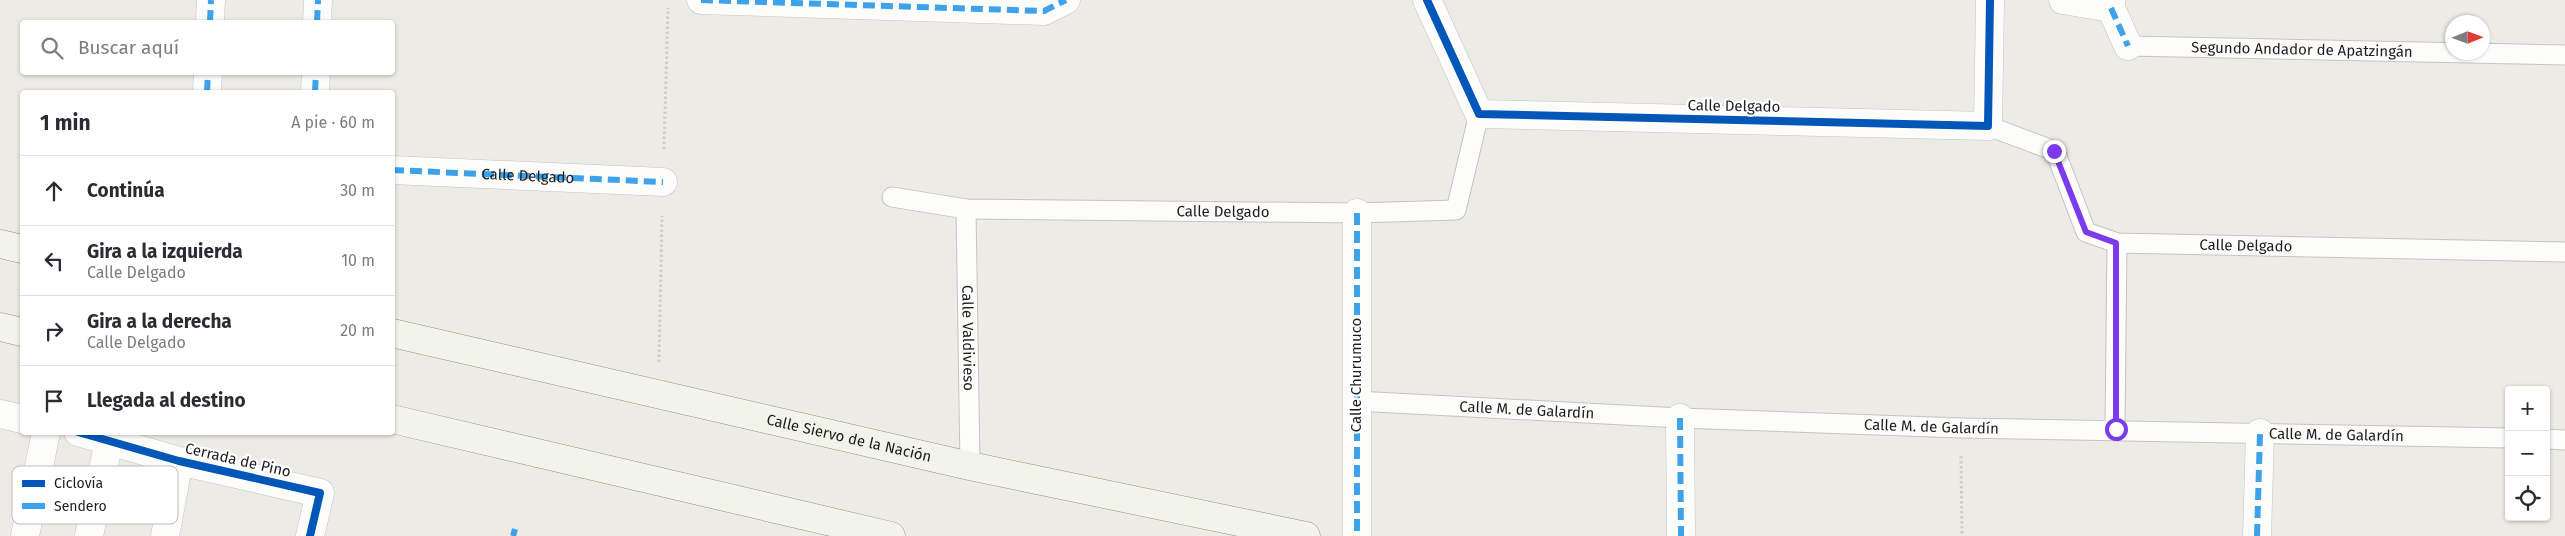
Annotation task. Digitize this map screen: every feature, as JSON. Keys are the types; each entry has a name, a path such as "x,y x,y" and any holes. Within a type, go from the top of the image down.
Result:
{"main road":[{"path":"0,244 20,249"},
{"path":"0,327 20,332"},
{"name":"Calle Siervo de la Nación","path":"395,334 970,466 1306,536"},
{"path":"395,420 891,536"}],"street":[{"path":"210,20 211,0"},
{"path":"317,20 318,0"},
{"path":"701,0 1044,11 1066,0"},
{"path":"1427,0 1479,114"},
{"path":"1988,126 1990,0"},
{"name":"Segundo Andador de Apatzingán","path":"2063,0 2111,4 2128,46"},
{"path":"207,90 208,75"},
{"path":"315,90 316,75"},
{"name":"Calle Delgado","path":"1479,114 1988,126"},
{"name":"Calle Delgado","path":"395,170 663,182"},
{"name":"Calle Churumuco","path":"1357,213 1357,536"},
{"path":"0,414 20,419"},
{"path":"1680,418 1682,536"},
{"path":"2257,536 2260,433"},
{"path":"39,466 45,435"},
{"name":"Cerrada de Pino","path":"88,435 179,461 320,493 310,536"},
{"path":"104,466 109,441"},
{"path":"178,466 179,461"}],"lane":[{"name":"Segundo Andador de Apatzingán","path":"2128,46 2565,55"},
{"name":"Calle Delgado","path":"892,198 966,209 1357,213 1456,210 1479,114"},
{"name":"Calle Delgado","path":"1988,126 2054,151 2086,232 2116,243 2565,252"},
{"name":"Calle Valdivieso","path":"966,209 970,466"},
{"path":"2116,243 2116,429"},
{"name":"Calle M. de Galardín","path":"1356,401 1680,418 1961,428 2116,429 2505,438"},
{"path":"2550,439 2565,440"}],"path":[{"path":"1961,428 1962,536"}],"marked path":[{"path":"210,20 211,0"},
{"path":"317,20 318,0"},
{"path":"701,0 1044,11 1066,0"},
{"path":"2111,8 2128,46"},
{"path":"207,90 208,75"},
{"path":"315,90 316,75"},
{"path":"395,170 663,182"},
{"path":"1357,213 1357,536"},
{"path":"1680,418 1681,536"},
{"path":"2257,536 2260,433"},
{"path":"513,536 515,529"}],"cycle path":[{"path":"1427,0 1479,114 1988,126 1990,0"},
{"path":"88,435 179,461 320,493 310,536"}],"route":[{"path":"2054,151 2086,232 2116,243 2116,429"}]}
